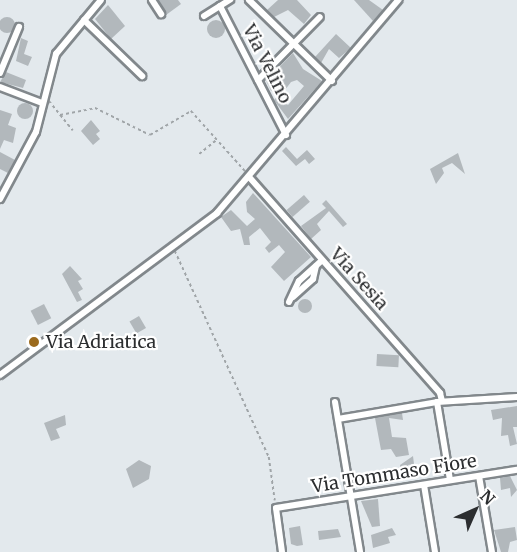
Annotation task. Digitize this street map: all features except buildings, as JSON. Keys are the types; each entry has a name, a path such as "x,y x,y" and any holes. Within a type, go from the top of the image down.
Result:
{"street":[{"path":"0,199 36,132 56,54 101,0"},
{"path":"152,0 161,14"},
{"path":"204,16 230,0"},
{"path":"249,0 332,81"},
{"path":"0,375 173,247 250,178 398,0"},
{"name":"Via Velino","path":"220,6 286,135"},
{"path":"258,80 320,17"},
{"path":"84,20 142,76"},
{"path":"0,73 20,27"},
{"path":"0,87 42,103"},
{"name":"Via Sesia","path":"250,178 440,393 439,402"},
{"path":"316,265 313,279 289,302 299,281 316,265 322,260"},
{"path":"338,419 439,402 517,397"},
{"path":"335,402 360,552"},
{"path":"439,402 450,480"},
{"name":"Via Tommaso Fiore","path":"276,508 517,470"},
{"path":"479,476 492,552"},
{"path":"424,484 435,552"},
{"path":"276,508 282,552"}],"path":[{"path":"42,103 50,101 73,131"},
{"path":"60,115 95,108 150,135 188,111 196,114 250,178"},
{"path":"199,154 216,140"},
{"path":"173,247 269,457 276,508"}],"place":[{"name":"Via Adriatica","path":"34,342"}]}
